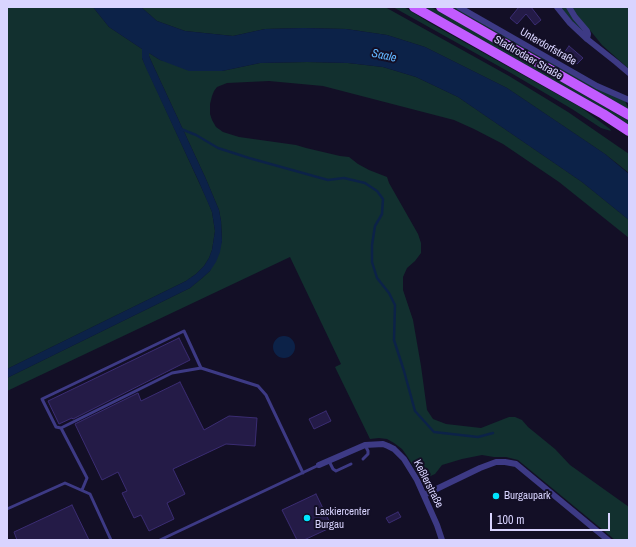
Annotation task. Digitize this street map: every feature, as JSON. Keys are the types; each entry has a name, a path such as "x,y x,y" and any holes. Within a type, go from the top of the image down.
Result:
{"main road":[{"name":"Stadtrodaer Straße","path":"414,7 603,114 629,131"},
{"name":"Stadtrodaer Straße","path":"441,7 629,115"}],"street":[{"name":"Unterdorfstraße","path":"459,7 591,83 629,100"},
{"path":"557,7 570,24 629,73"},
{"path":"569,7 587,31 587,39"},
{"name":"Keßlerstraße","path":"319,465 366,445 383,444 394,449 417,480 442,540"},
{"path":"424,494 496,462 516,464 608,540"}],"lane":[{"path":"82,490 87,478 61,428 56,427 42,398 184,331 201,368"},
{"path":"61,428 172,373 201,368 258,386 266,395 303,472"},
{"path":"364,459 368,454 366,445"},
{"path":"329,461 336,471 351,464"},
{"path":"160,540 319,465"},
{"path":"7,509 65,483 90,494 112,540"}],"green space":[{"path":"7,7 93,7 109,27 142,49 142,58 208,202 212,212 215,231 209,258 196,274 186,281 7,369"},
{"path":"141,7 385,7 509,76 568,112 629,154 629,173 605,154 507,88 425,47 387,35 346,29 265,29 233,36 185,31 157,21"},
{"path":"393,7 404,7 580,107 611,131 601,128 511,73"},
{"path":"423,7 431,7 476,32 629,121 629,125"},
{"path":"451,7 455,7 567,72 625,101 629,110 588,86"},
{"path":"560,7 629,7 629,69 602,45 589,29 583,32"},
{"path":"149,53 160,60 222,71 260,63 348,63 383,67 416,77 458,97 582,182 629,220 629,238 559,182 503,144 454,120 323,86 269,81 227,83 217,87 212,96 210,114 216,127 223,132 239,137 296,145 349,157 369,170 387,177 418,234 421,243 421,253 407,268 403,277 403,290 413,320 427,410 433,419 446,424 481,428 509,417 515,417 522,420 528,427 555,449 570,465 629,507 629,540 615,540 518,460 506,457 482,455 462,459 442,465 435,474 422,480 402,449 387,439 370,439 335,367 341,364 290,257 7,391 7,378 190,288 210,271 222,241 219,210 153,65"}],"water":[{"name":"Saale","path":"93,7 141,7 157,21 185,31 233,36 265,29 346,29 387,35 425,47 507,88 605,154 629,174 629,220 582,182 458,97 416,77 383,67 348,63 260,63 222,71 189,71 160,60 149,53 153,65 219,210 222,241 216,262 210,271 190,288 7,378 7,369 186,281 204,266 212,250 215,231 212,212 146,68 142,58 142,49 109,27"},
{"path":"284,336 292,339 295,347 292,355 284,358 276,355 273,347 276,339"}],"building":[{"path":"519,7 531,7 541,20 535,25 526,14 517,24 510,18"},
{"path":"569,46 583,58 577,64 564,53"},
{"path":"179,338 190,360 73,419 72,418 59,424 48,401"},
{"path":"180,382 204,430 229,416 257,418 255,446 226,444 173,469 185,494 167,503 174,519 149,531 141,515 134,518 122,493 127,491 118,472 102,480 75,424 138,393 141,401"},
{"path":"326,411 331,421 314,429 309,419"},
{"path":"316,494 332,527 304,540 297,540 282,510"},
{"path":"72,505 89,540 17,540 14,532"},
{"path":"398,512 401,517 389,523 386,518"}],"waterway":[{"path":"181,129 196,135 218,148 249,158 328,180 344,178 365,183 377,191 383,199 382,214 375,226 372,245 372,262 377,278 389,293 395,305 394,340 415,411 434,432 478,437 493,433"}],"place":[{"name":"Burgaupark","path":"496,496"},
{"name":"Lackiercenter Burgau","path":"307,518"}]}
